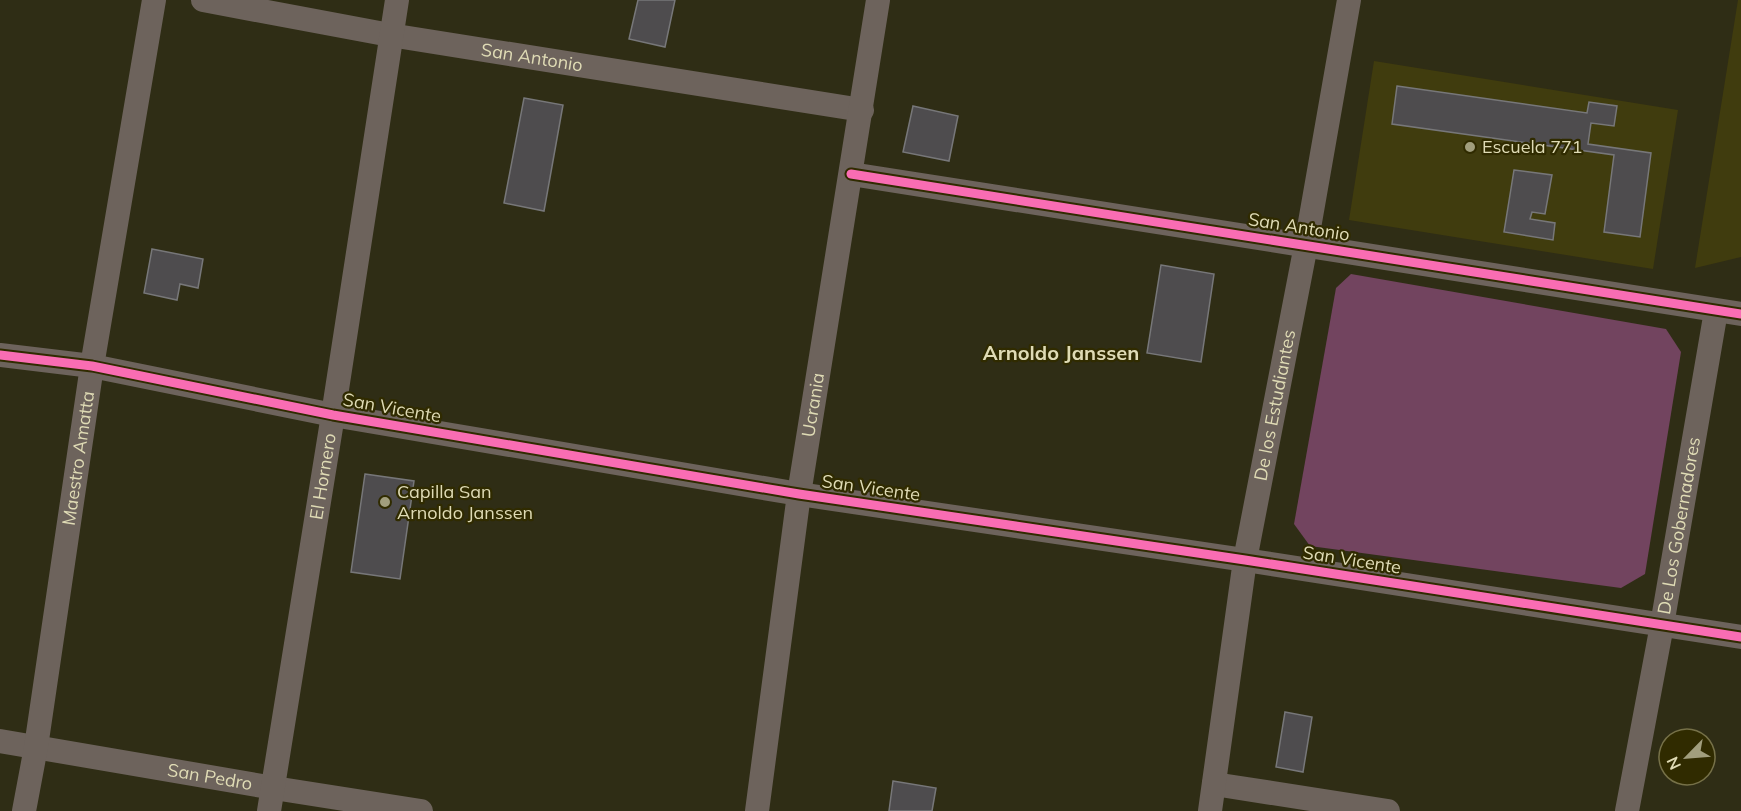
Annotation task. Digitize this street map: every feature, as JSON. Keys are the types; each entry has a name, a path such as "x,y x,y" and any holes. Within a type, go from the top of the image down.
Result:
{"street":[{"name":"Maestro Amatta","path":"24,811 36,747 92,366 154,0"},
{"name":"San Antonio","path":"203,0 390,35 862,110"},
{"name":"El Hornero","path":"272,800 397,0"},
{"name":"Ucrania","path":"757,811 799,494 878,0"},
{"name":"De los Estudiantes","path":"1210,811 1245,560 1306,245 1349,0"},
{"name":"San Antonio","path":"851,174 1741,314"},
{"name":"De Los Gobernadores","path":"1627,811 1662,625 1716,310"},
{"name":"San Vicente","path":"0,355 92,366 333,415 799,494 1741,637"},
{"name":"San Pedro","path":"0,741 272,800 421,811"},
{"path":"1214,784 1388,811"}],"shaded area":[{"path":"1738,0 1741,0 1741,257 1695,268"},
{"path":"1374,61 1678,110 1653,269 1349,220"},
{"path":"1351,274 1666,329 1681,352 1645,574 1621,588 1310,546 1294,524 1336,288"}],"building":[{"path":"638,0 675,0 665,47 629,39"},
{"path":"1397,86 1587,113 1589,102 1617,106 1614,126 1591,123 1588,144 1651,153 1640,237 1604,232 1614,155 1392,124"},
{"path":"524,98 563,105 544,211 504,203"},
{"path":"913,106 958,116 949,161 903,152"},
{"path":"1514,170 1552,175 1545,214 1532,212 1530,219 1555,223 1553,240 1504,232"},
{"path":"152,249 203,259 198,288 180,284 177,300 144,293"},
{"path":"1161,265 1214,274 1201,362 1147,353"},
{"path":"365,474 414,481 400,579 351,572"},
{"path":"1285,712 1312,717 1303,772 1276,767"},
{"path":"893,781 936,788 932,811 889,811"}],"cycle path":[{"path":"851,174 1741,314"},
{"path":"0,355 92,366 333,415 799,494 1741,637"}],"place":[{"name":"Escuela 771","path":"1470,147"},
{"name":"Capilla San Arnoldo Janssen","path":"385,502"}],"district":[{"name":"Arnoldo Janssen","path":"1061,353"}]}
